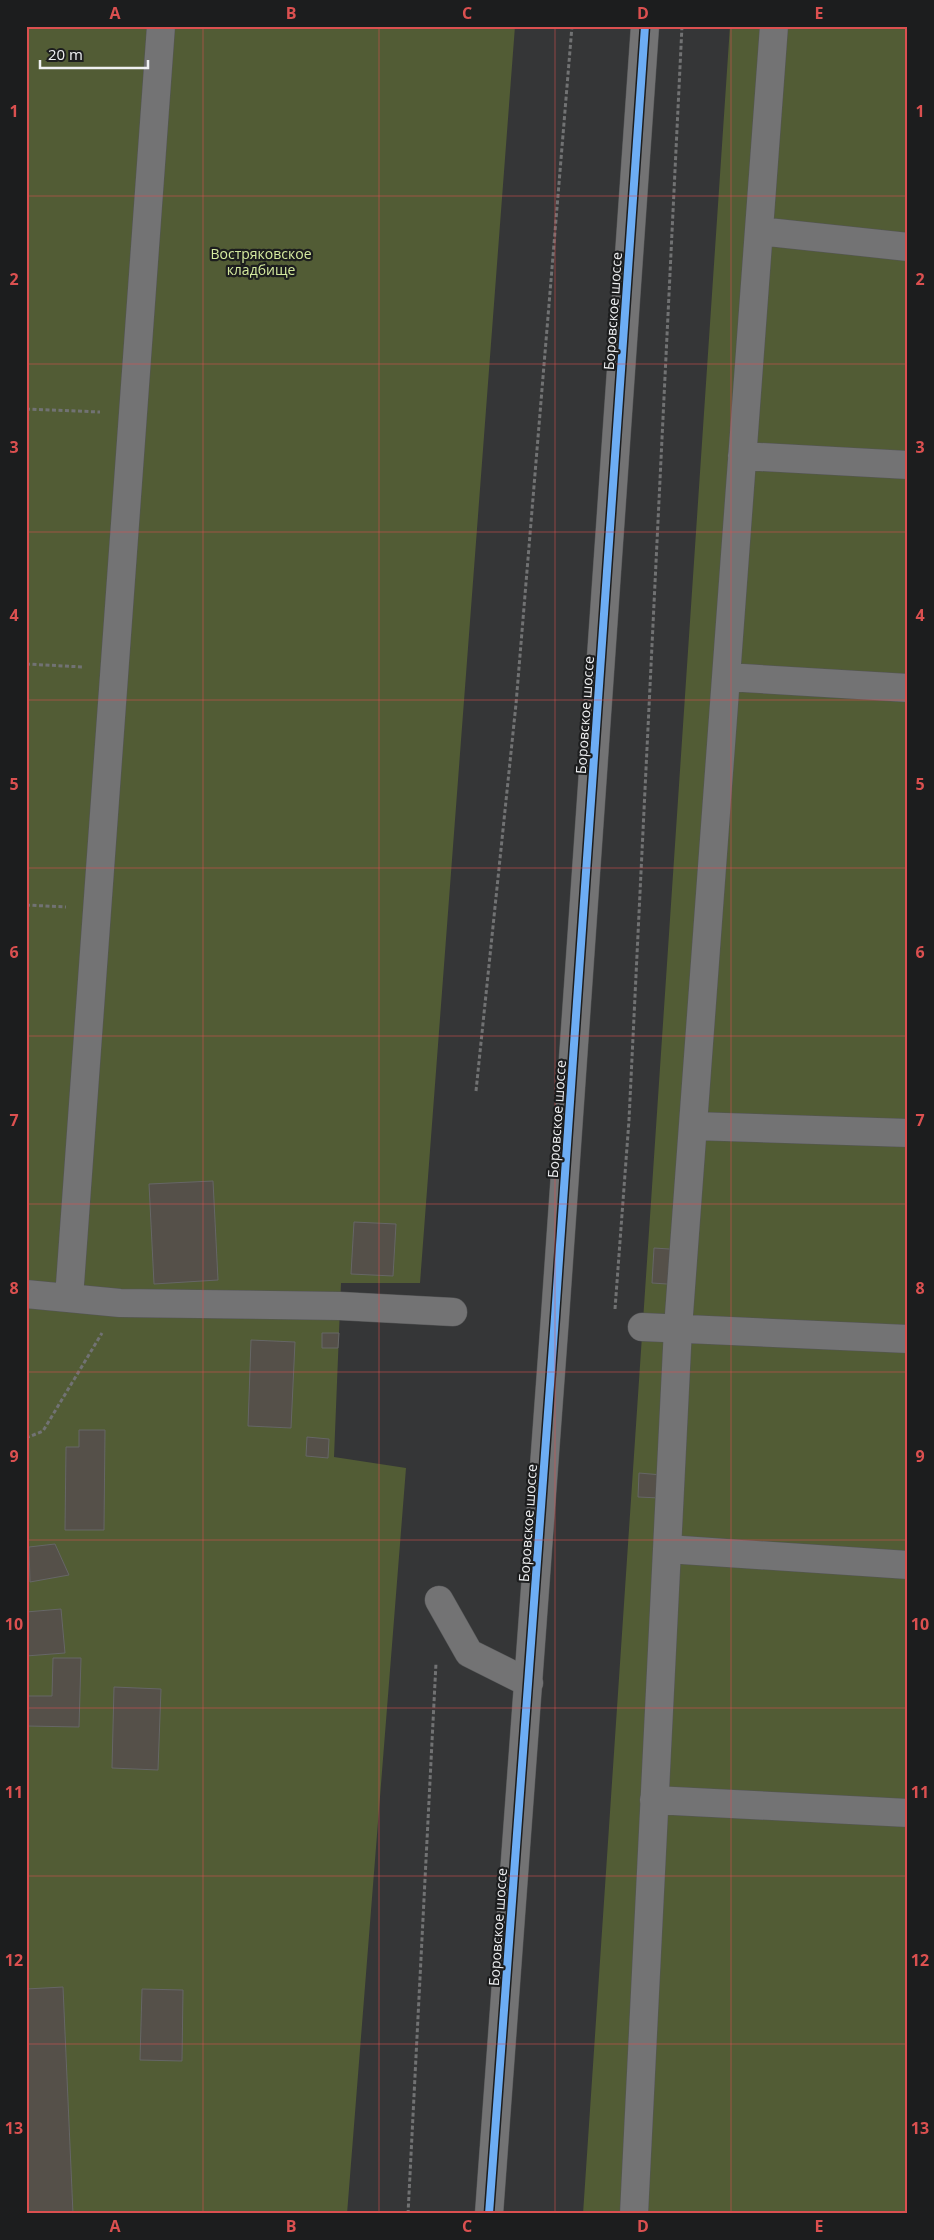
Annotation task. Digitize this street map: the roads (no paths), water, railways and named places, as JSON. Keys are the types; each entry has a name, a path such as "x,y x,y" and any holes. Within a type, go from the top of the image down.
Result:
{"street":[{"path":"69,1298 161,26"},
{"name":"Боровское шоссе","path":"490,2214 645,26"},
{"path":"634,2214 678,1328 774,26"},
{"path":"759,231 908,247"},
{"path":"742,456 908,465"},
{"path":"726,677 908,688"},
{"path":"693,1126 908,1134"},
{"path":"26,1294 120,1303 340,1306 453,1312"},
{"path":"642,1327 908,1339"},
{"path":"667,1550 908,1565"},
{"path":"439,1600 469,1653 529,1683"},
{"path":"654,1800 908,1813"}],"park label":[{"name":"Востряковское кладбище","path":"261,262"}]}
